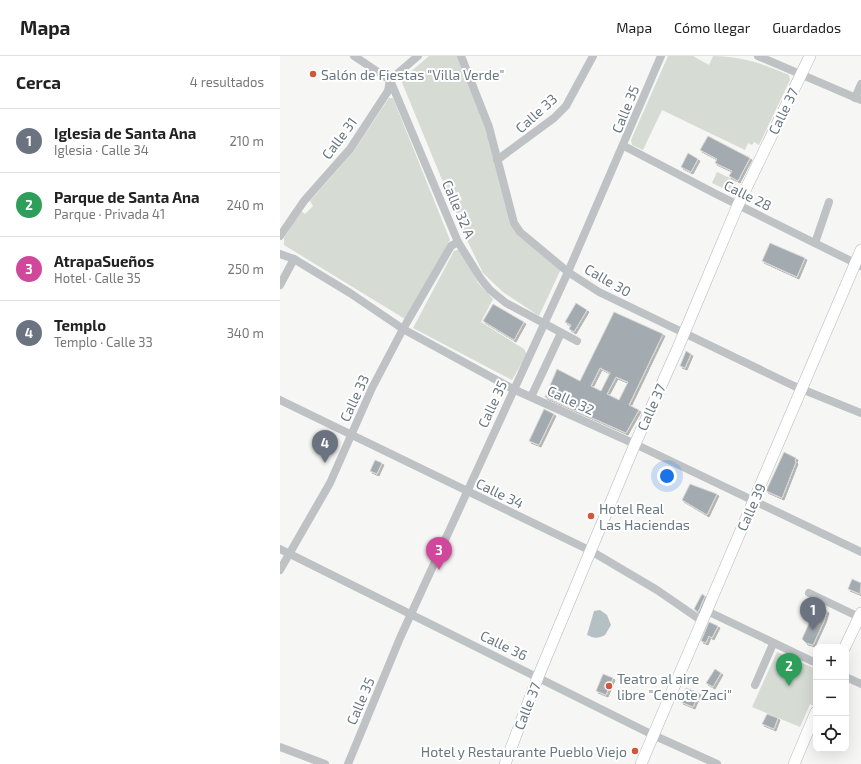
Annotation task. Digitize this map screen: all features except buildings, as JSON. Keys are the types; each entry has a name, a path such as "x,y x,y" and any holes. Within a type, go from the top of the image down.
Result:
{"street":[{"path":"354,56 390,80"},
{"name":"Calle 31","path":"280,236 304,201 350,149 388,91 390,80 418,56"},
{"name":"Calle 30","path":"461,56 490,127 497,160 514,223 520,232 568,272 599,292 802,390 861,413"},
{"name":"Calle 33","path":"497,160 554,118 566,106 593,56"},
{"name":"Calle 35","path":"348,764 466,491 544,325 624,146 661,56"},
{"path":"758,56 858,99 861,84"},
{"name":"Calle 37","path":"505,764 538,677 635,444 684,334 738,205 810,56"},
{"name":"Calle 32 A","path":"390,80 458,242 481,279 490,290 506,303 544,325 577,341"},
{"name":"Calle 28","path":"624,146 858,265"},
{"path":"815,243 829,202"},
{"name":"Calle 33","path":"280,570 330,483 351,435 403,329 451,246 458,242"},
{"name":"Calle 39","path":"641,764 802,390 858,265 861,250"},
{"name":"Calle 32","path":"280,254 294,259 350,293 403,329 513,389 635,444 861,552"},
{"path":"280,284 294,259"},
{"path":"531,397 561,333"},
{"name":"Calle 34","path":"280,400 591,552 704,616 813,662"},
{"name":"Calle 36","path":"280,549 653,735 717,764"},
{"path":"808,593 860,615 846,644"},
{"path":"755,685 772,644"},
{"path":"849,678 861,684"},
{"path":"794,764 814,716"},
{"path":"280,747 325,764"}],"shaded area":[{"path":"429,56 459,56 490,132 511,223 561,269 539,316 503,292 483,273 466,238 401,80"},
{"path":"668,56 693,56 709,65 713,56 733,57 761,64 789,75 790,80 759,145 754,142 752,145 748,143 745,150 662,110 643,150 632,145 631,140"},
{"path":"389,98 393,98 450,240 405,319 284,245 284,238 301,211 305,214 313,206 310,201 353,152"},
{"path":"717,172 736,181 731,192 712,183"},
{"path":"460,249 478,283 493,299 481,322 524,349 527,354 512,380 413,328 454,251"},
{"path":"600,610 607,615 611,625 605,635 598,638 591,637 587,635 594,611"},
{"path":"777,652 813,668 813,706 810,704 800,727 752,707"}],"place":[{"name":"Salón de Fiestas \"Villa Verde\"","path":"313,74"},
{"name":"Templo","path":"325,463"},
{"name":"Hotel Real Las Haciendas","path":"591,516"},
{"name":"AtrapaSueños","path":"439,570"},
{"name":"Iglesia de Santa Ana","path":"813,630"},
{"name":"Teatro al aire libre \"Cenote Zaci\"","path":"609,686"},
{"name":"Parque de Santa Ana","path":"789,686"},
{"name":"Hotel y Restaurante Pueblo Viejo","path":"635,751"}]}
